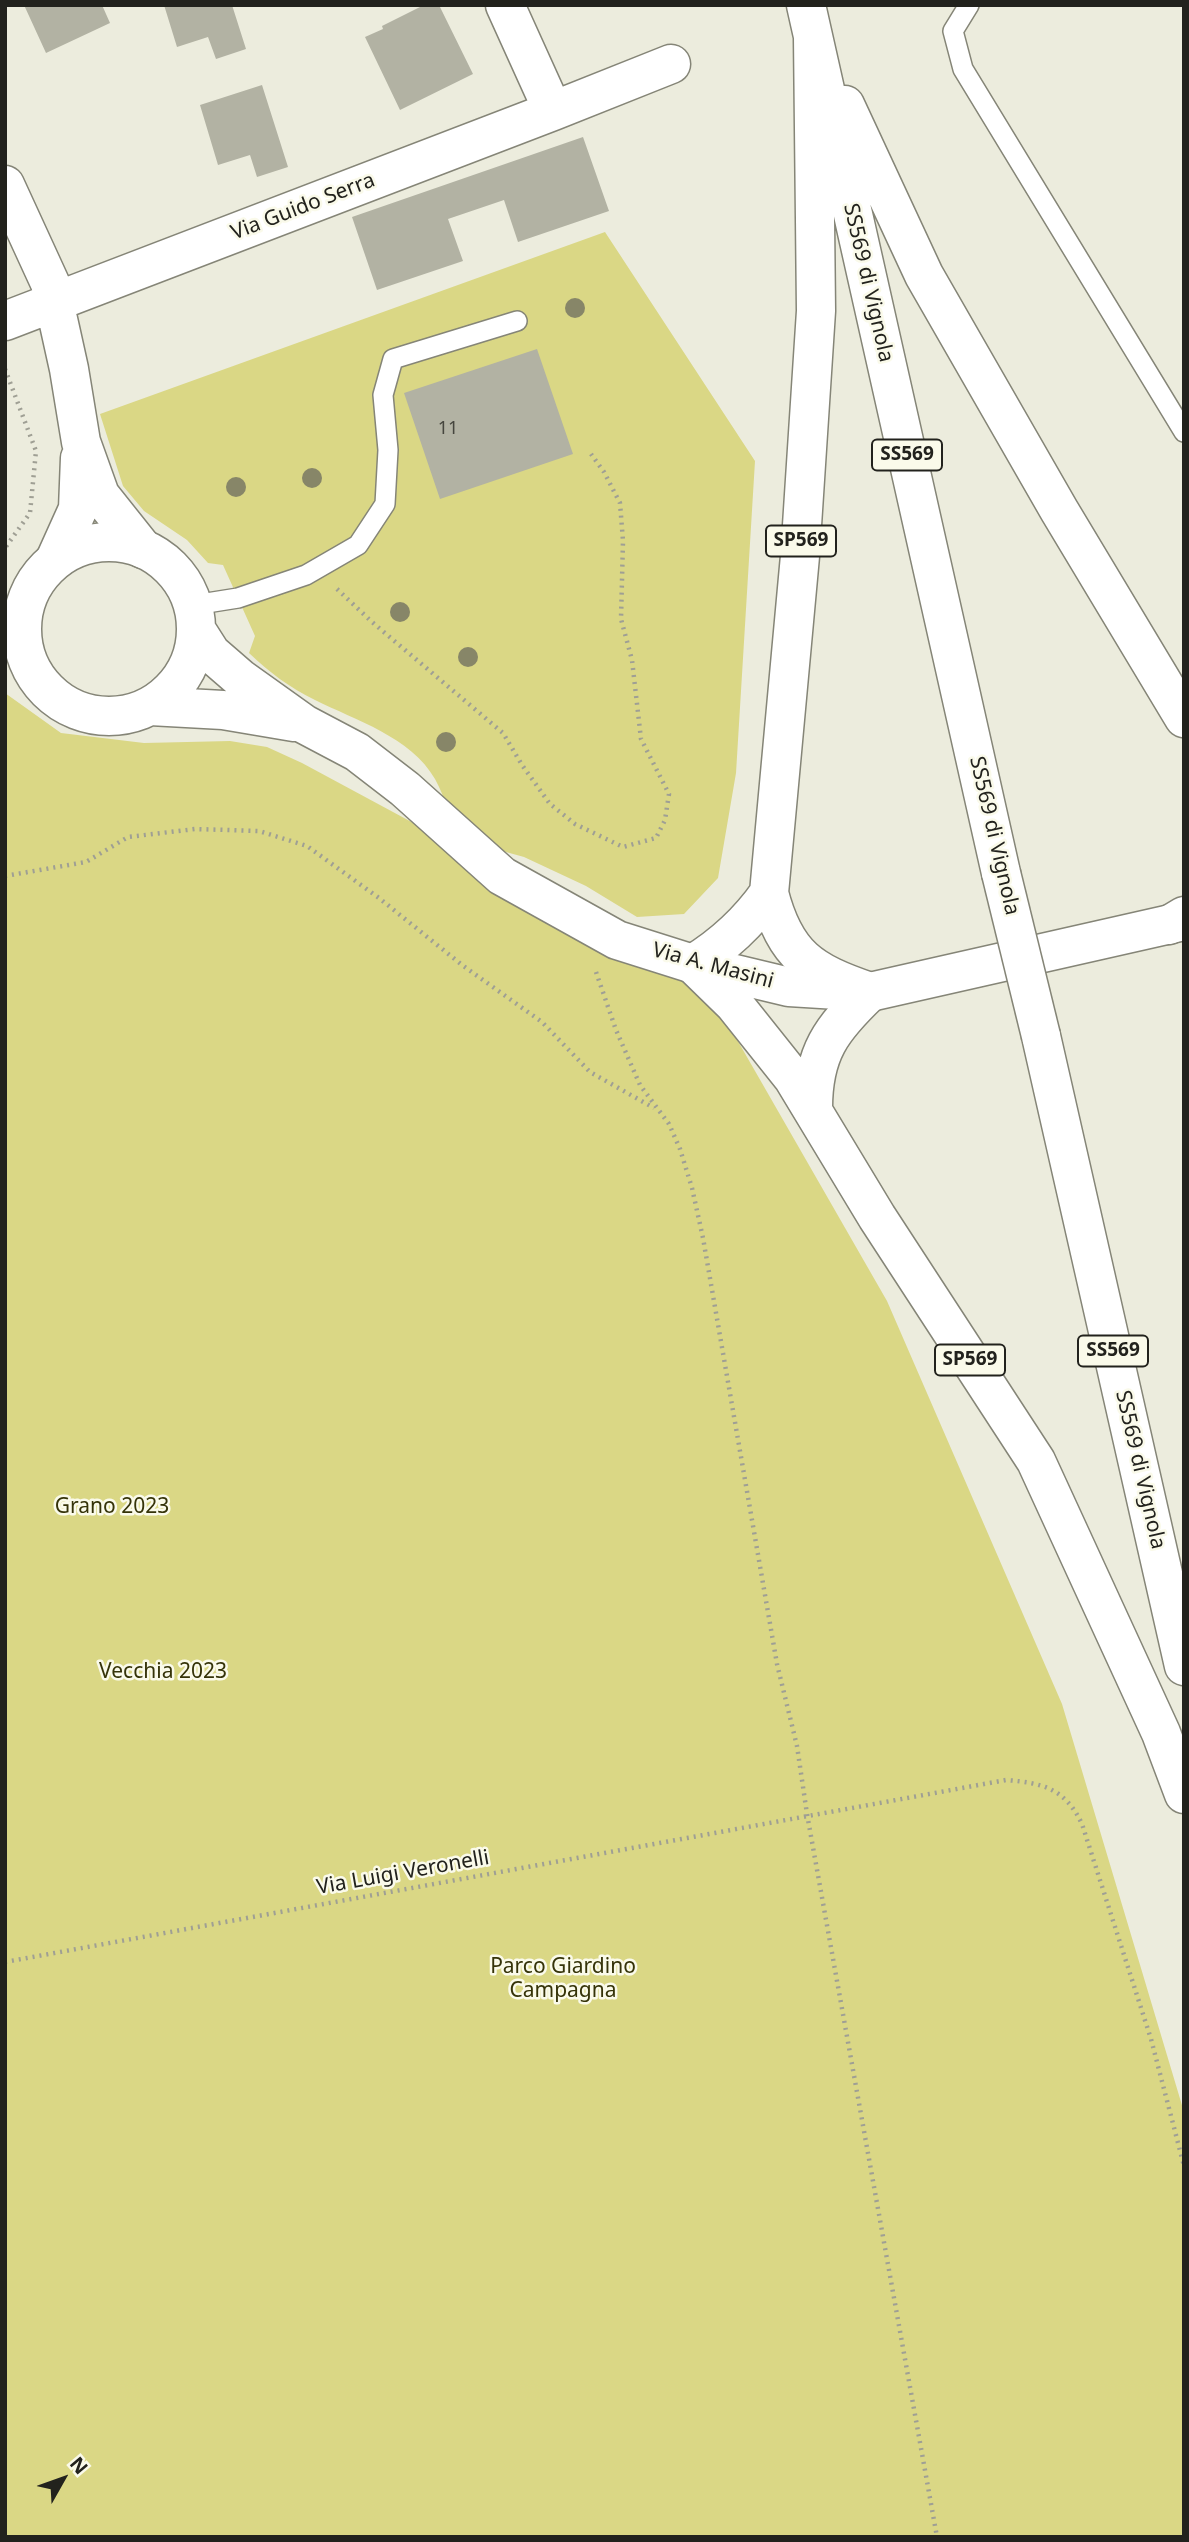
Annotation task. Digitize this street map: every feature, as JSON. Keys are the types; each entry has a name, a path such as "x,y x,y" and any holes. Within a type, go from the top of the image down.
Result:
{"main road":[{"path":"505,5 553,111"},
{"path":"809,21 924,275 1059,510 1184,718"},
{"name":"SS569 di Vignola","path":"809,21 1001,873 1041,1035 1184,1666"},
{"name":"SP569","path":"809,21 816,311 800,556 769,893 775,920 788,942 803,959 840,982 870,992"},
{"name":"Via Guido Serra","path":"5,321 671,64"},
{"path":"5,185 50,284 69,369 81,442 100,495 144,549"},
{"path":"55,560 78,509 81,442"},
{"name":"Via A. Masini","path":"49,692 33,672 23,648 21,622 16,607 55,560 75,548 97,542 121,542 144,549 166,562 183,582 211,653 241,678 304,724 357,752 405,789 502,876 617,940 693,964 789,987 870,992 1180,922"},
{"name":"Via A. Masini","path":"5,670 49,692 72,708 98,716 141,713 169,693 184,675 193,654 195,618"},
{"name":"Via A. Masini","path":"150,706 223,710 304,724"},
{"path":"693,964 715,951 734,934 753,915 769,893"},
{"name":"SP569","path":"693,964 734,1004 770,1047 813,1108 877,1217 1036,1461 1161,1733 1184,1794"},
{"path":"813,1108 813,1082 822,1051 848,1014 870,992"}],"lane":[{"path":"969,5 953,31 963,69 1184,432"},
{"path":"195,618 238,598 316,569 358,545 385,504 388,450 383,395 393,359 517,321"}],"path":[{"path":"5,369 36,451 30,513 5,548"},
{"path":"316,569 372,622 503,733 550,804 575,824 623,847 656,838 665,820 669,794 641,739 632,660 621,619 623,541 620,503 591,453"},
{"path":"5,876 86,862 128,837 195,829 259,831 307,846 379,898 462,965 542,1022 590,1072 657,1110"},
{"path":"584,922 598,984 616,1030 640,1085 669,1124 680,1149 703,1238 777,1664 797,1746 937,2537"},
{"name":"Via Luigi Veronelli","path":"5,1962 807,1814 1006,1780 1037,1783 1067,1798 1082,1824 1139,2001 1184,2166"}],"green space":[{"path":"605,232 755,461 736,773 718,878 684,914 637,917 586,886 524,857 459,839 435,779 425,764 412,752 381,731 297,690 249,653 255,636 223,565 208,563 187,540 144,511 123,486 100,414"},
{"name":"Parco Giardino Campagna","path":"5,693 61,733 144,743 230,741 267,747 302,763 510,875 685,949 887,1301 1062,1704 1184,2112 1184,2537 5,2537"}],"building":[{"path":"24,5 102,5 110,23 46,53"},
{"path":"164,5 232,5 246,49 216,59 208,37 177,47"},
{"path":"424,5 439,5 473,74 400,110 365,37"},
{"path":"262,85 288,167 257,177 250,155 218,165 200,105"},
{"path":"583,137 609,211 518,242 504,200 448,219 463,261 377,290 352,217"},
{"path":"537,349 573,454 440,499 404,393"}],"park label":[{"name":"Grano 2023","path":"112,1507"},
{"name":"Vecchia 2023","path":"163,1672"}]}
